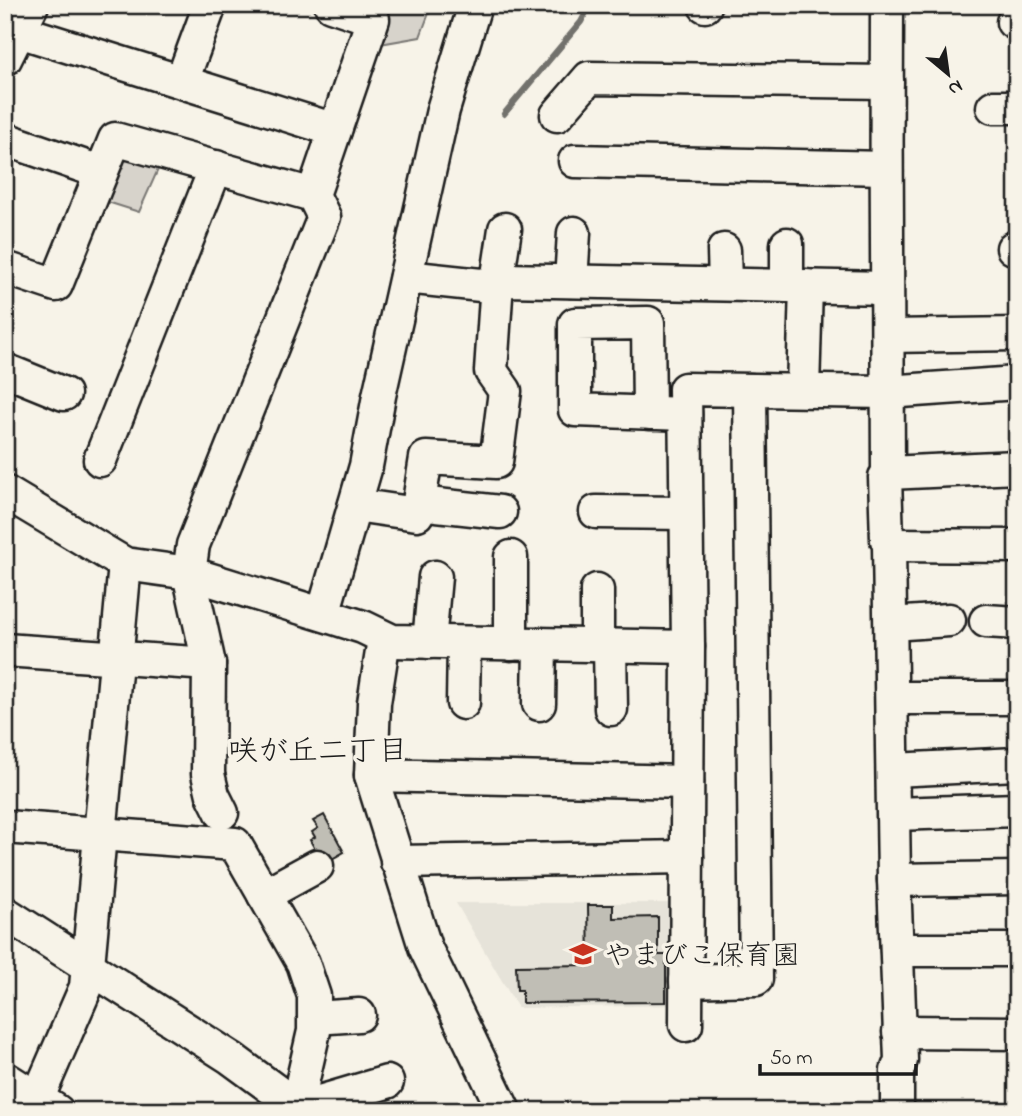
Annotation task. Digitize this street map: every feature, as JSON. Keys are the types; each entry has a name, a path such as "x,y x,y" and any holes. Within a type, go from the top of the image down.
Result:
{"street":[{"path":"182,82 210,5"},
{"path":"222,813 208,774 209,664 189,573 193,545 324,217 313,195 373,19 331,5"},
{"path":"323,614 366,466 443,110 475,5"},
{"path":"887,5 888,472 885,477 885,490 889,545 894,880 901,1060 897,1071 897,1111"},
{"path":"5,59 25,18 182,82 335,130"},
{"path":"557,115 589,78 887,82"},
{"path":"5,139 100,172"},
{"path":"5,268 56,285 115,139 313,195"},
{"path":"575,162 886,168"},
{"path":"100,460 216,167"},
{"path":"355,505 417,514 426,458 496,463 505,391 491,371 497,282 505,229"},
{"path":"571,281 574,233"},
{"path":"787,244 796,286 803,390"},
{"path":"724,250 725,284"},
{"path":"406,276 481,285 497,282 571,281 886,288"},
{"path":"888,336 1017,334"},
{"path":"5,370 64,394"},
{"path":"686,1025 688,647 685,389 887,392 1017,383"},
{"path":"686,981 756,979 750,390"},
{"path":"649,413 685,414"},
{"path":"888,472 1017,467"},
{"path":"5,492 125,564 189,573 323,614 363,628 384,639 688,647"},
{"path":"419,503 500,512"},
{"path":"596,512 686,513"},
{"path":"889,545 1017,545"},
{"path":"511,557 539,704"},
{"path":"5,1078 42,1107 86,987 125,564"},
{"path":"429,642 435,577"},
{"path":"597,590 611,709"},
{"path":"891,624 949,620"},
{"path":"384,639 374,703 370,759 372,775 425,947 505,1111"},
{"path":"463,703 464,643"},
{"path":"5,650 209,664"},
{"path":"892,698 1013,698"},
{"path":"893,770 1017,764"},
{"path":"372,775 687,782"},
{"path":"894,814 1017,810"},
{"path":"5,827 235,844 273,891 314,996 332,1017 303,1079 304,1107"},
{"path":"397,862 687,857"},
{"path":"273,891 317,866"},
{"path":"894,880 1017,878"},
{"path":"5,913 304,1107"},
{"path":"897,950 1017,950"},
{"path":"899,1032 1017,1033"},
{"path":"304,1107 387,1082"}],"shaded area":[{"path":"365,5 432,5 420,37 374,45"},
{"path":"116,142 164,156 139,212 95,198"},
{"name":"やまびこ保育園","path":"456,903 679,903 680,1005 518,1008"}],"building":[{"path":"324,815 344,852 323,864 310,840 315,837 312,832 318,828 313,821"},
{"path":"588,905 613,905 613,918 658,917 658,955 666,955 666,1002 522,1003 522,990 517,990 516,966 589,965"}],"waterway":[{"path":"504,114 581,22 590,5"}],"place":[{"name":"やまびこ保育園","path":"583,954"}],"district":[{"name":"咲が丘二丁目","path":"318,750"}]}
